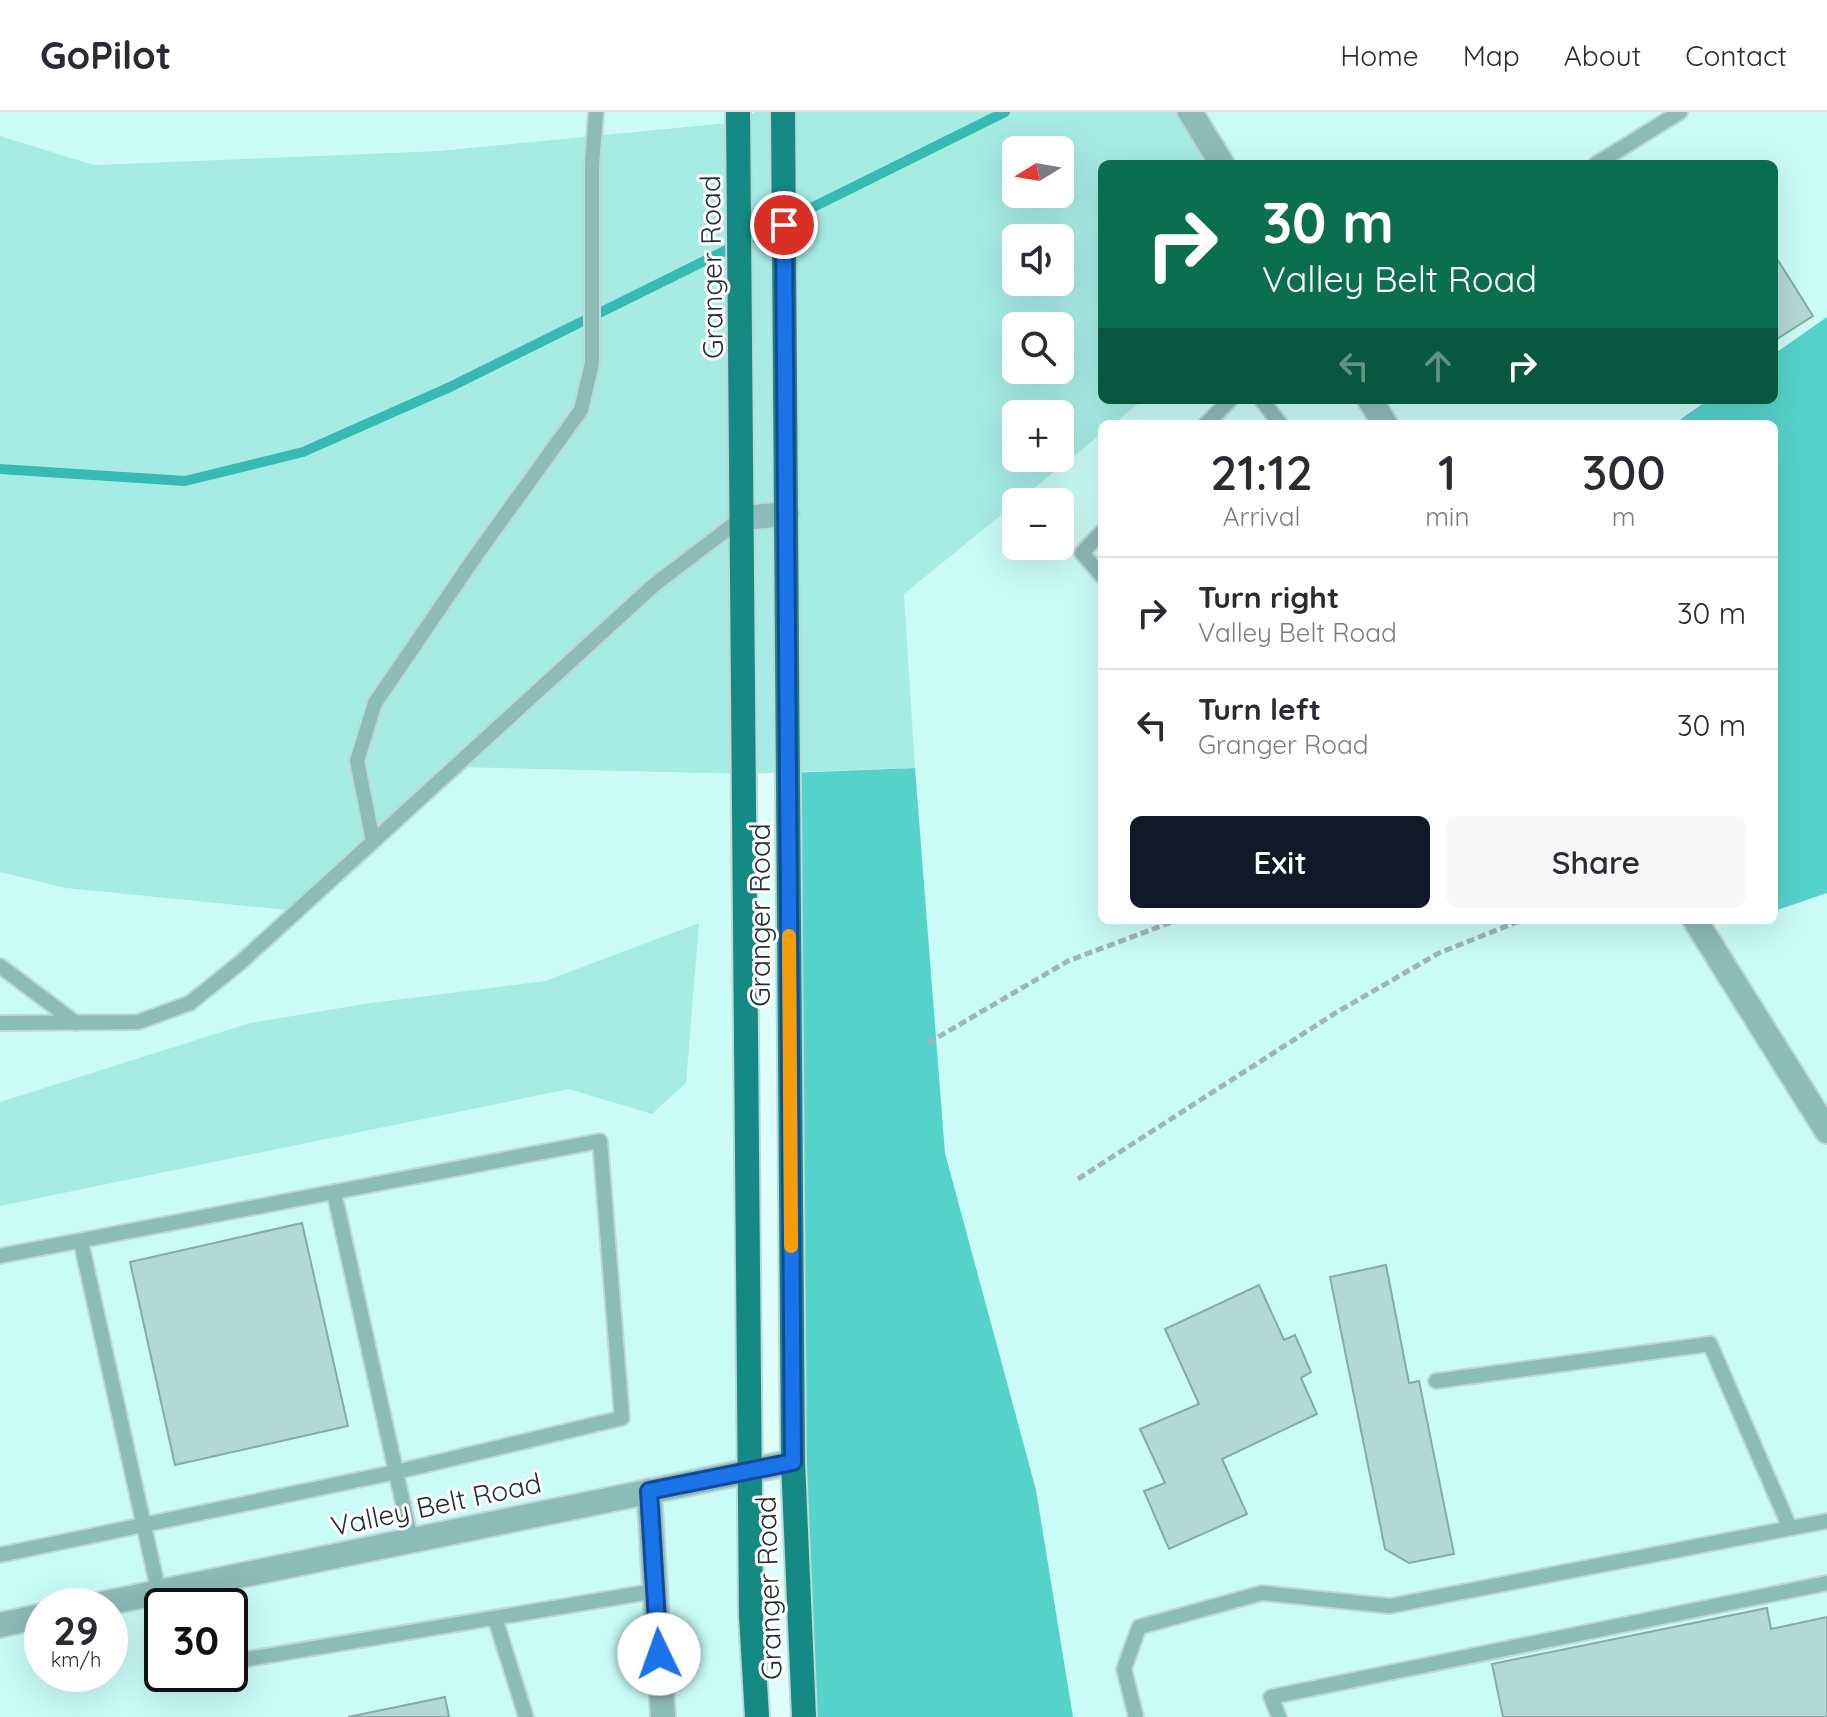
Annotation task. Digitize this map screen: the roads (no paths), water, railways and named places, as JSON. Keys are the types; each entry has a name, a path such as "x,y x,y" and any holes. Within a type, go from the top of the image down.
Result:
{"main road":[{"name":"Granger Road","path":"783,112 793,1462 804,1717"},
{"name":"Granger Road","path":"738,117 751,1616 757,1717"}],"street":[{"path":"1190,112 1220,160"},
{"path":"742,518 787,514"},
{"path":"1698,924 1825,1124"},
{"name":"Valley Belt Road","path":"210,1588 411,1540 793,1462"},
{"path":"649,1491 663,1717"},
{"path":"0,1625 24,1620"}],"lane":[{"path":"373,841 357,761 375,703 581,410 592,363 592,165 596,112"},
{"path":"1602,160 1680,112"},
{"path":"1210,420 1226,404"},
{"path":"0,1023 138,1022 190,1003 241,962 654,585 742,518"},
{"path":"1098,536 1082,553 1098,571"},
{"path":"0,966 76,1023"},
{"path":"0,1256 600,1141 622,1418 396,1472 0,1555"},
{"path":"334,1192 411,1540"},
{"path":"81,1242 157,1588"},
{"path":"1436,1381 1710,1344 1790,1528"},
{"path":"1136,1717 1124,1669 1139,1627 1262,1593 1390,1606 1827,1521"},
{"path":"1279,1717 1271,1697 1827,1583"},
{"path":"248,1659 655,1591"},
{"path":"495,1618 526,1717"}],"waterway":[{"path":"0,469 185,481 303,452 450,387 1005,112"}]}
